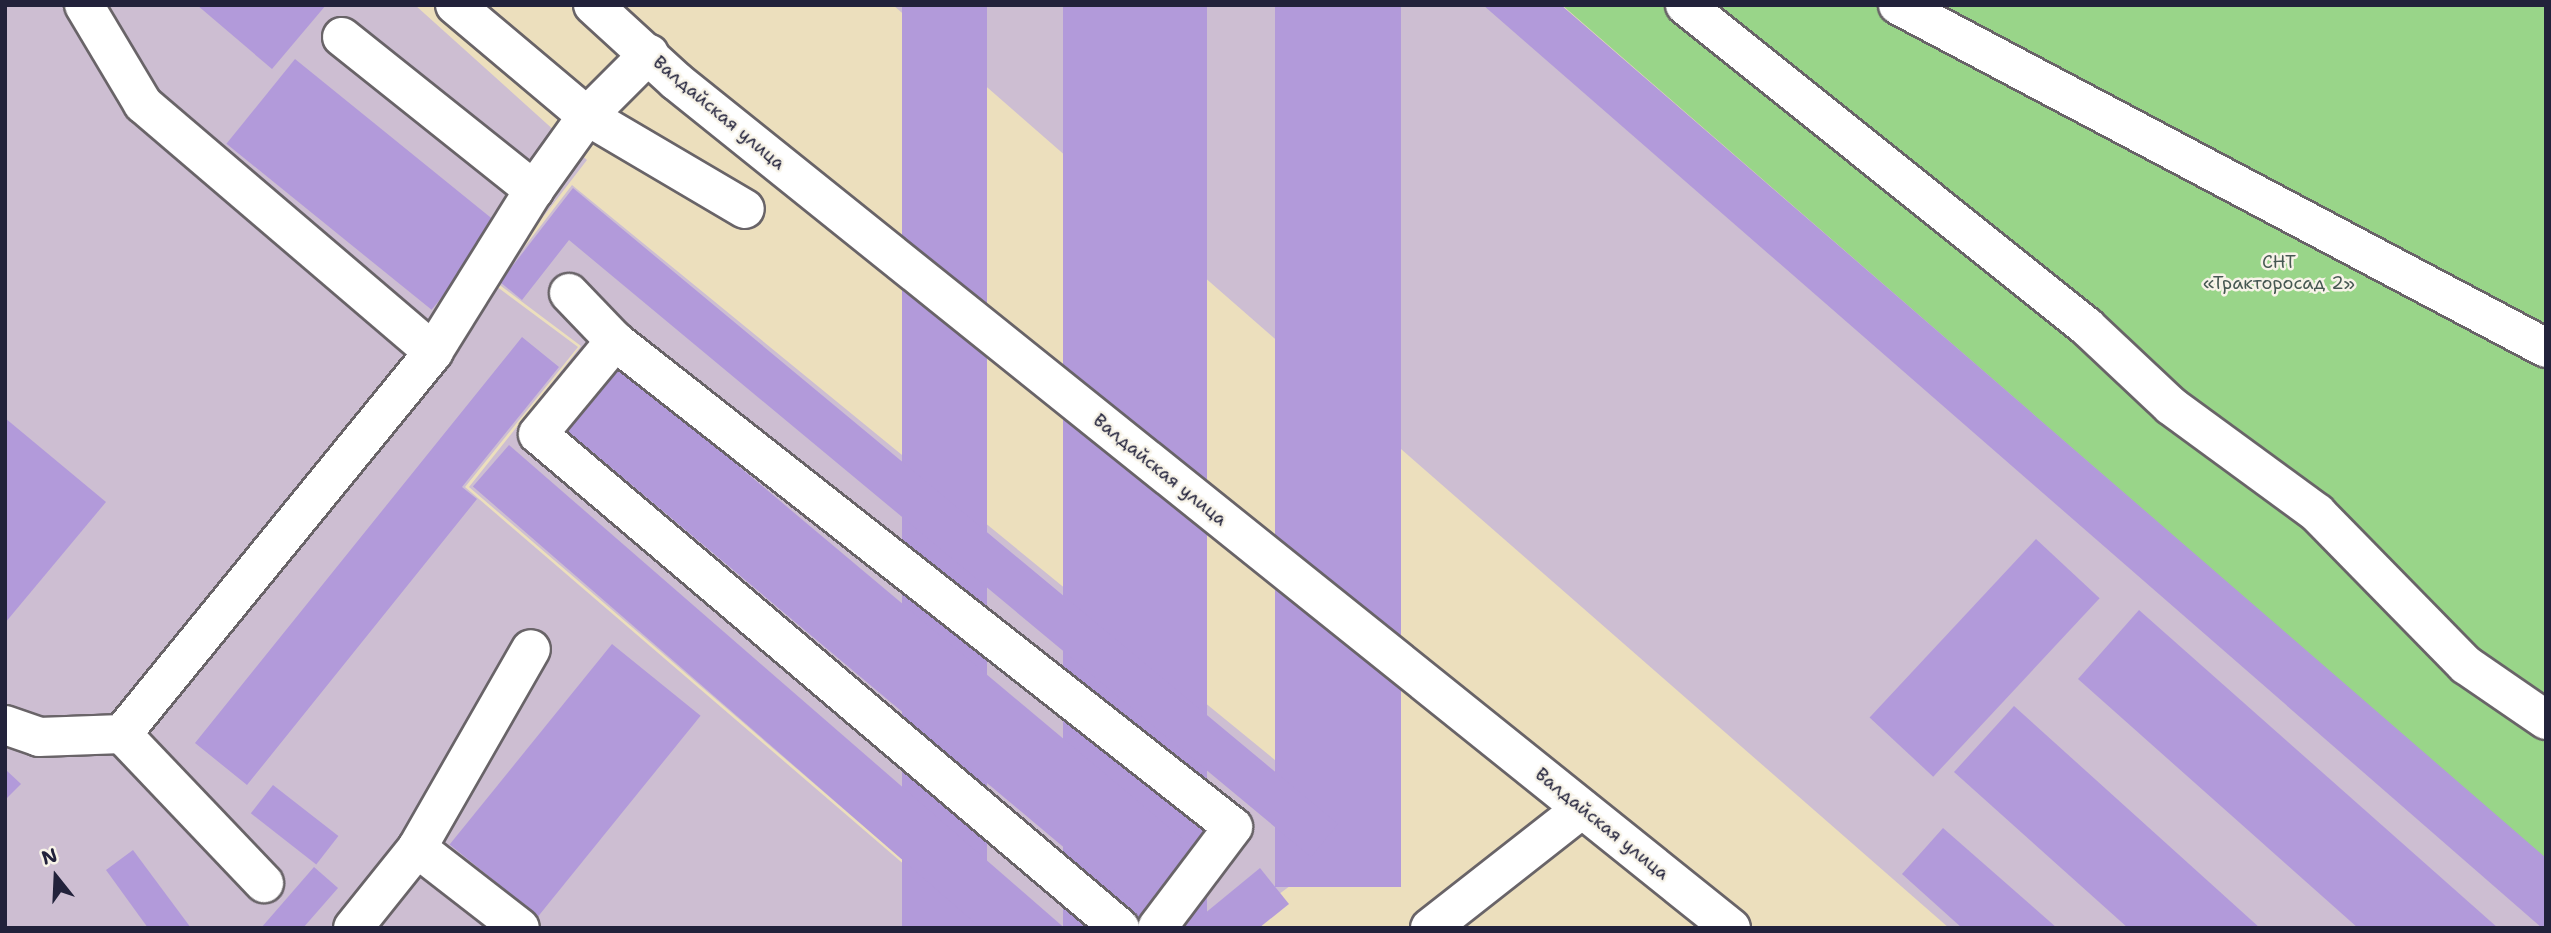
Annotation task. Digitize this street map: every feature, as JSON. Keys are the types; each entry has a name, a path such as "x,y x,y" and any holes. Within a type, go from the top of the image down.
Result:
{"street":[{"path":"84,5 143,104 433,352"},
{"path":"455,5 587,116 745,209"},
{"name":"Валдайская улица","path":"593,5 686,90 1731,928"},
{"path":"1685,5 2087,327 2172,406 2318,513 2466,665 2546,720"},
{"path":"1898,5 2546,348"},
{"path":"342,37 534,190"},
{"path":"122,734 433,352 534,190 587,116 649,54"},
{"path":"569,293 615,341 1233,827 1157,928"},
{"path":"615,341 538,434 1120,928"},
{"path":"353,928 416,848 531,649"},
{"path":"5,725 39,737 122,734 264,883"},
{"path":"1430,928 1582,809"},
{"path":"416,848 520,928"}],"shaded area":[{"path":"5,5 415,5 587,160 492,283 578,347 465,487 978,928 5,928"},
{"path":"893,5 1561,5 2546,928 1949,928"},
{"path":"572,185 1363,832 1233,928 982,928 469,487 581,346 497,283"}],"green space":[{"name":"СНТ «Тракторосад 2»","path":"1562,5 2546,5 2546,860"}],"building":[{"path":"197,5 326,5 272,69"},
{"path":"902,5 987,5 987,928 902,928"},
{"path":"1063,5 1207,5 1207,928 1063,928"},
{"path":"1275,5 1401,5 1401,887 1275,887"},
{"path":"1483,5 1561,5 2546,858 2546,928 2542,928"},
{"path":"295,59 500,225 432,310 226,144"},
{"path":"573,188 1338,824 1311,857 569,240 522,300 500,282"},
{"path":"522,337 559,367 462,487 477,499 247,785 195,743"},
{"path":"618,365 1192,846 1138,910 565,429"},
{"path":"5,418 106,502 5,623"},
{"path":"509,445 1065,928 981,928 473,487"},
{"path":"2036,539 2100,598 1933,777 1870,717"},
{"path":"2139,610 2498,928 2358,928 2078,679"},
{"path":"612,644 701,716 538,916 450,845"},
{"path":"2014,706 2260,928 2128,928 1954,772"},
{"path":"5,769 21,784 5,800"},
{"path":"273,785 338,836 316,864 251,813"},
{"path":"1943,828 2057,928 1962,928 1902,874"},
{"path":"133,850 191,928 148,928 106,870"},
{"path":"314,867 338,888 303,928 261,928"},
{"path":"1260,868 1289,904 1259,928 1187,928"}]}
